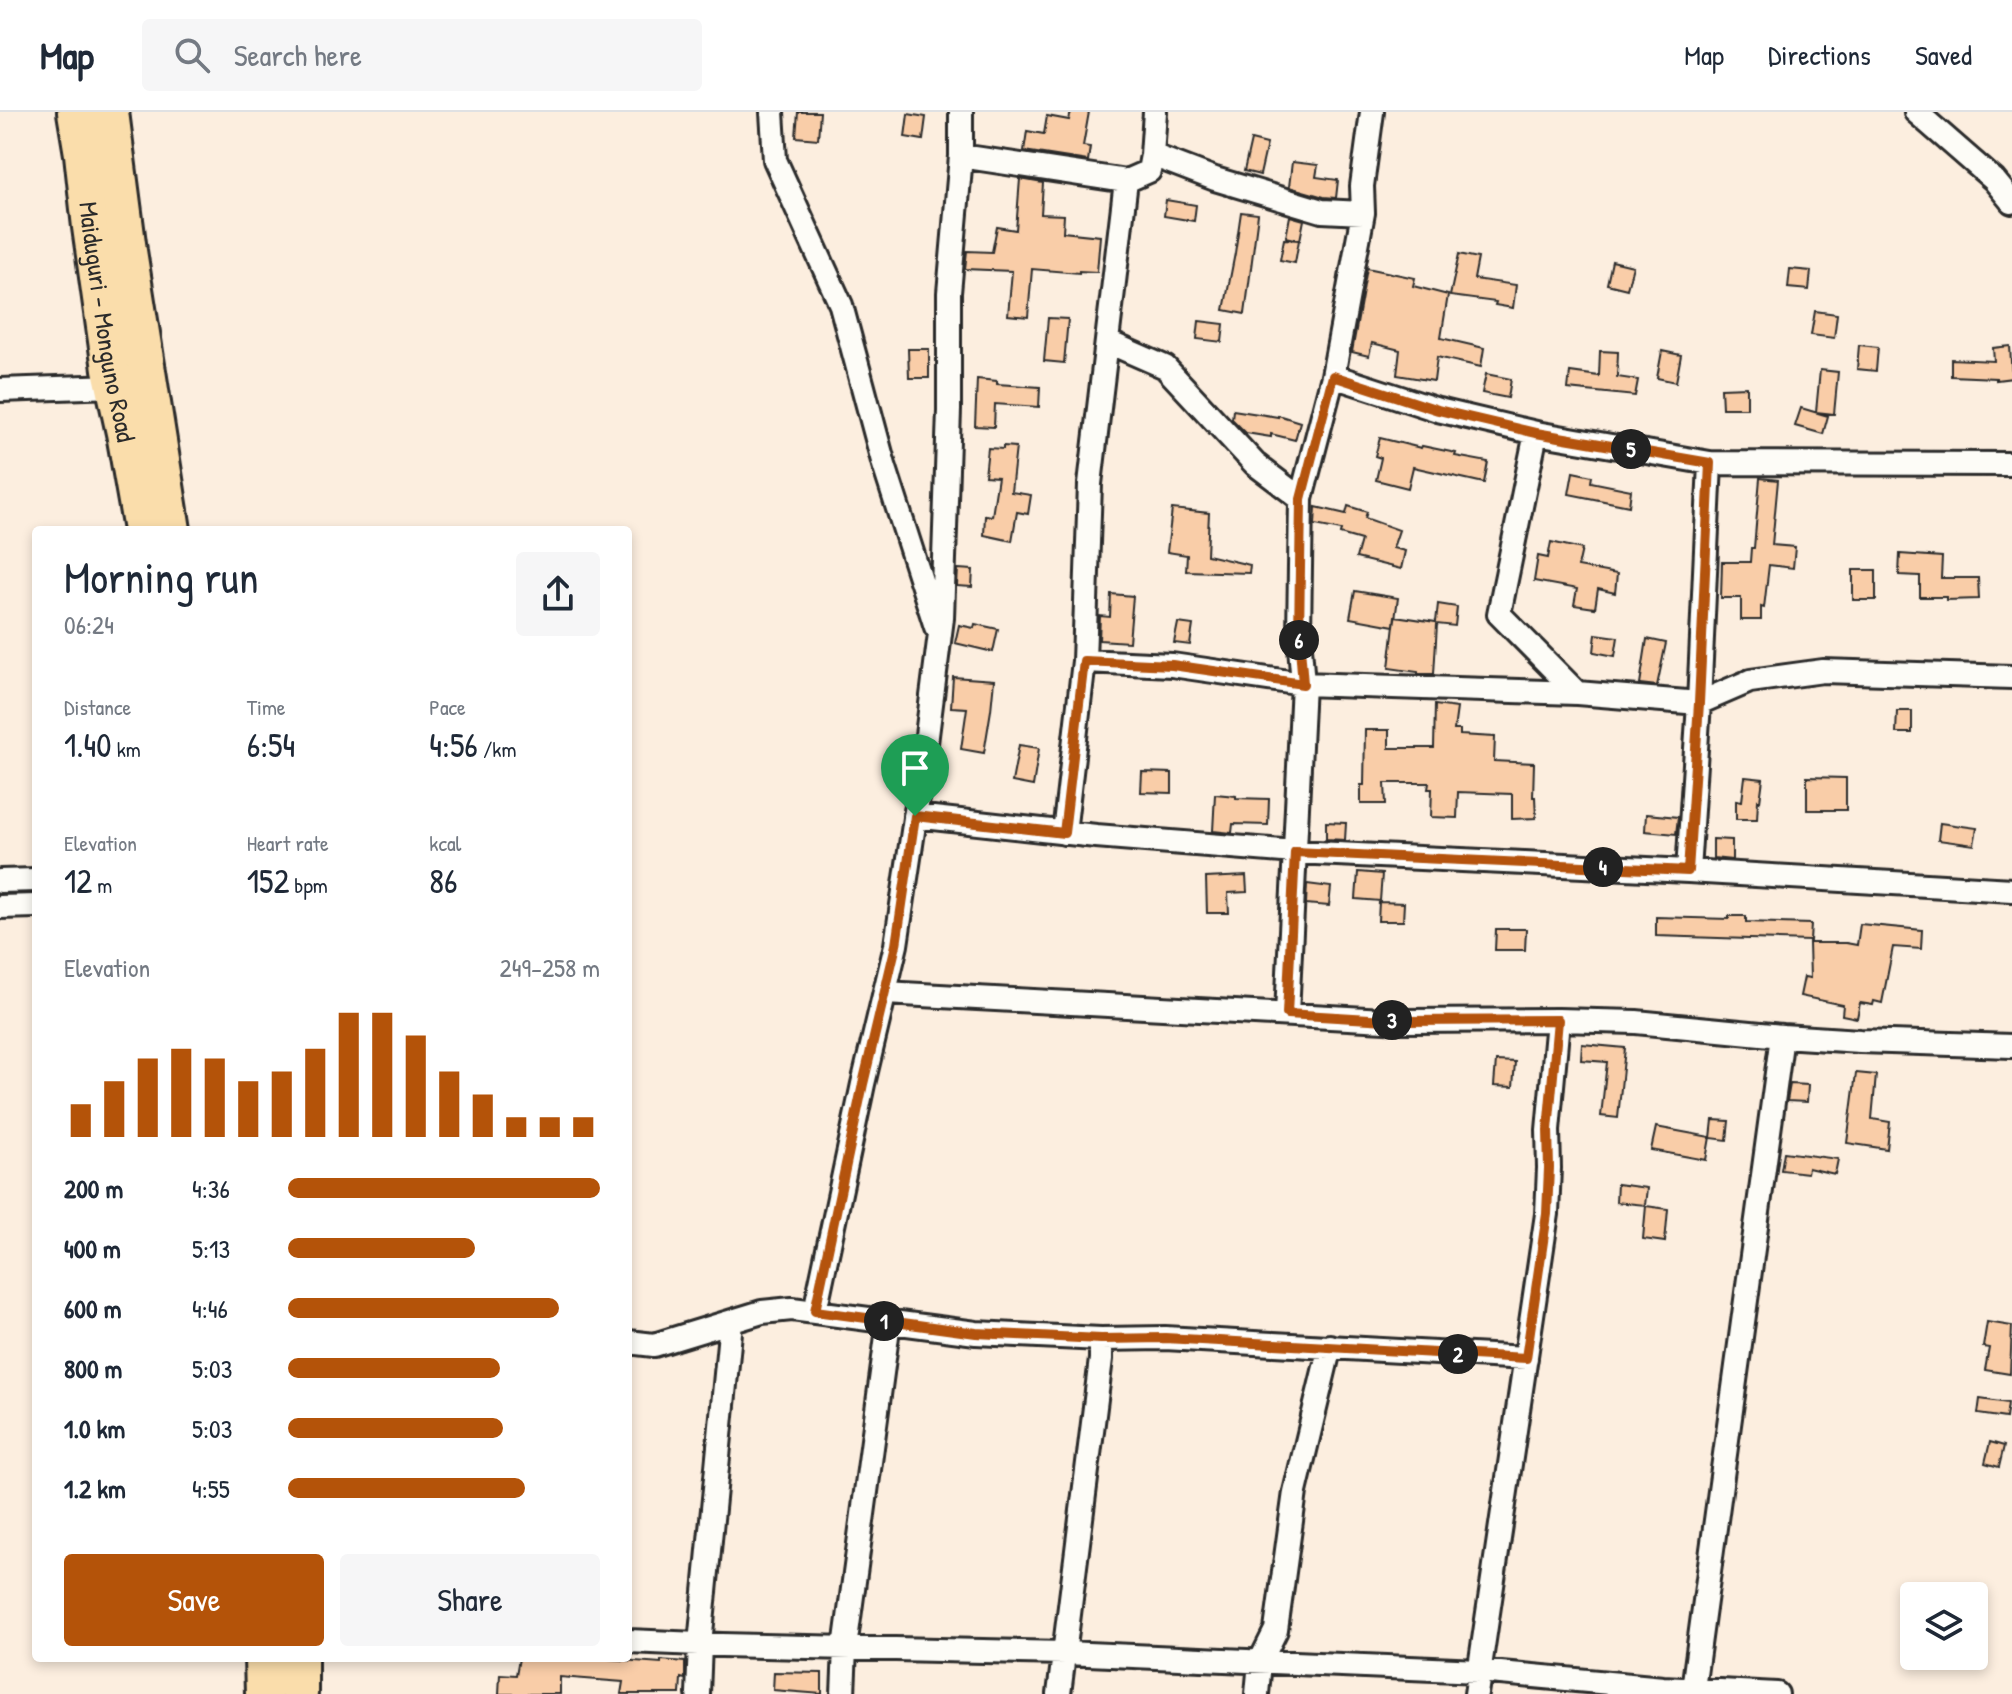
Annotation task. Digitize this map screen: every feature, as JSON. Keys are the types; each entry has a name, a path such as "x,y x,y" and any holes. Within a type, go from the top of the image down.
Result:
{"main road":[{"name":"Maiduguri - Monguno Road","path":"76,112 115,386 141,526"},
{"name":"Maiduguri - Monguno Road","path":"110,112 128,251 171,526"},
{"path":"263,1662 264,1694"},
{"path":"299,1662 299,1694"}],"street":[{"path":"772,112 775,160 841,305 884,465 939,641"},
{"path":"815,1311 896,945 942,618 949,410 949,293 961,156 961,112"},
{"path":"961,156 1126,181 1149,171 1155,112"},
{"path":"1287,1014 1303,684 1299,635 1301,499 1333,376 1363,213 1362,186 1372,112"},
{"path":"1916,112 1994,180 2012,202"},
{"path":"1152,155 1215,179 1322,211 1363,213"},
{"path":"1064,833 1084,661 1090,484 1126,181"},
{"path":"1108,342 1165,367 1255,464 1301,499"},
{"path":"1333,376 1438,410 1536,433 1710,463 2012,464"},
{"path":"0,390 115,386"},
{"path":"1536,433 1499,614 1577,693"},
{"path":"1688,871 1710,463"},
{"path":"1084,661 1172,665 1303,684 1577,693 1699,703 1750,681 1823,671 2012,677"},
{"path":"915,816 1064,833 1295,852 2012,890"},
{"path":"0,881 32,880"},
{"path":"0,907 32,906"},
{"path":"885,993 1403,1021 1636,1022 1782,1036 2012,1046"},
{"path":"1476,1694 1547,1214 1548,1130 1558,1020"},
{"path":"1693,1689 1782,1036"},
{"path":"632,1342 654,1345 762,1312 792,1309 976,1333 1101,1339 1165,1338 1526,1358"},
{"path":"843,1694 845,1648 889,1321"},
{"path":"698,1694 700,1644 731,1322"},
{"path":"1059,1694 1101,1339"},
{"path":"1257,1694 1260,1662 1276,1630 1295,1492 1330,1346"},
{"path":"632,1641 1065,1653 1479,1671 1663,1691 1693,1689 1777,1694"}],"building":[{"path":"798,112 820,112 818,139 796,137"},
{"path":"1071,112 1089,112 1083,146 1090,147 1088,161 1024,151 1027,131 1044,134 1047,116 1069,120"},
{"path":"908,114 926,117 923,140 905,137"},
{"path":"1251,140 1267,144 1260,175 1244,171"},
{"path":"1292,162 1318,165 1316,177 1338,180 1336,198 1289,187"},
{"path":"1020,179 1043,183 1041,214 1064,215 1063,232 1100,236 1097,272 1032,269 1028,317 1008,315 1012,271 965,269 967,251 992,252 997,227 1016,230"},
{"path":"1166,200 1196,205 1194,221 1164,216"},
{"path":"1241,212 1258,214 1245,314 1224,310"},
{"path":"1290,216 1304,220 1300,240 1286,237"},
{"path":"1284,239 1299,240 1295,263 1280,260"},
{"path":"1459,254 1478,258 1474,279 1516,285 1513,308 1495,305 1496,302 1450,296"},
{"path":"1612,261 1633,266 1627,289 1607,284"},
{"path":"1367,268 1415,278 1413,286 1448,295 1441,338 1484,348 1481,367 1437,357 1434,381 1397,375 1400,350 1372,343 1369,356 1352,352"},
{"path":"1790,269 1811,271 1809,290 1788,288"},
{"path":"1815,311 1837,314 1834,338 1811,335"},
{"path":"1048,318 1068,319 1064,363 1044,361"},
{"path":"1199,321 1224,324 1222,342 1197,339"},
{"path":"1859,345 1878,347 1876,371 1857,369"},
{"path":"2010,346 2012,378 1996,380 1951,376 1951,359 1994,361 1993,348"},
{"path":"908,349 929,349 929,378 909,378"},
{"path":"1600,351 1618,352 1617,377 1638,380 1635,396 1568,389 1570,372 1599,376"},
{"path":"1662,351 1681,355 1676,382 1657,378"},
{"path":"1820,370 1838,372 1834,414 1816,412"},
{"path":"1486,374 1511,379 1508,398 1482,393"},
{"path":"977,379 997,381 997,384 1040,387 1039,407 995,404 994,427 975,426"},
{"path":"1747,387 1747,408 1722,408 1721,388"},
{"path":"1801,408 1828,416 1823,434 1795,426"},
{"path":"1233,410 1278,415 1300,422 1295,440 1271,434 1271,437 1246,433 1232,419"},
{"path":"1380,438 1488,462 1484,483 1413,467 1408,488 1376,480 1381,458 1375,456"},
{"path":"1003,446 1016,447 1011,492 1031,495 1028,514 1017,512 1012,541 984,535 985,515 992,516 998,477 985,476 988,448 1003,449"},
{"path":"1573,472 1592,476 1591,482 1631,490 1629,506 1569,494"},
{"path":"1760,478 1778,480 1772,545 1795,547 1793,568 1769,565 1761,620 1741,620 1741,598 1721,598 1722,562 1750,562"},
{"path":"1348,506 1367,512 1365,518 1399,530 1393,548 1405,551 1401,569 1356,558 1361,540 1340,534 1341,530 1315,525 1316,507 1346,514"},
{"path":"1172,509 1209,513 1207,555 1250,565 1249,573 1186,571 1187,555 1167,552"},
{"path":"1551,542 1582,549 1578,567 1617,574 1615,593 1598,589 1595,608 1574,605 1577,589 1534,581 1538,556 1548,558"},
{"path":"1900,554 1942,557 1941,578 1978,578 1979,599 1920,597 1920,576 1899,575"},
{"path":"958,569 973,570 972,587 957,586"},
{"path":"1853,570 1876,570 1876,600 1853,600"},
{"path":"1355,591 1398,598 1394,626 1350,618"},
{"path":"1111,594 1133,596 1129,642 1099,640 1100,616 1110,617"},
{"path":"1438,604 1457,607 1455,626 1437,624 1434,674 1389,668 1395,616 1436,622"},
{"path":"1178,623 1193,625 1190,645 1174,643"},
{"path":"975,624 998,629 993,652 955,643 959,625 974,628"},
{"path":"1596,634 1618,637 1615,656 1594,652"},
{"path":"1647,639 1666,643 1657,686 1640,684"},
{"path":"953,677 994,680 984,753 961,749 967,708 951,707"},
{"path":"1435,705 1457,708 1454,730 1460,730 1460,735 1495,737 1494,761 1534,763 1536,818 1512,819 1512,794 1458,792 1457,818 1431,817 1432,789 1428,789 1429,783 1385,783 1386,804 1361,804 1365,730 1389,730 1389,748 1434,748"},
{"path":"1897,711 1912,711 1912,733 1896,733"},
{"path":"1019,745 1039,748 1033,786 1012,782"},
{"path":"1142,772 1172,773 1172,793 1141,792"},
{"path":"1745,777 1763,779 1757,819 1736,819 1736,800 1742,801"},
{"path":"1807,777 1846,778 1846,810 1807,810"},
{"path":"1215,794 1269,799 1268,825 1233,824 1232,833 1213,831"},
{"path":"1646,814 1678,817 1676,834 1645,831"},
{"path":"1326,822 1346,823 1345,840 1326,839"},
{"path":"1940,823 1977,828 1974,845 1938,840"},
{"path":"1713,839 1732,840 1732,860 1713,858"},
{"path":"1358,872 1382,874 1380,901 1356,899"},
{"path":"1246,876 1247,892 1228,893 1229,913 1207,913 1206,878"},
{"path":"1307,884 1331,887 1329,906 1306,904"},
{"path":"1379,902 1404,903 1403,921 1378,921"},
{"path":"1729,916 1746,916 1746,922 1811,924 1810,941 1656,936 1656,917 1729,919"},
{"path":"1860,924 1922,930 1921,949 1893,947 1882,1003 1860,1003 1857,1018 1842,1015 1843,1005 1800,996 1804,977 1810,978 1809,943 1857,945"},
{"path":"1496,929 1526,929 1525,950 1495,950"},
{"path":"1582,1044 1625,1048 1618,1118 1601,1116 1607,1062 1581,1060"},
{"path":"1496,1061 1515,1062 1513,1087 1494,1086"},
{"path":"1856,1073 1876,1075 1872,1119 1890,1122 1887,1149 1847,1143"},
{"path":"1790,1084 1808,1085 1807,1102 1787,1101"},
{"path":"1713,1120 1729,1121 1727,1140 1711,1138"},
{"path":"1656,1127 1710,1137 1706,1160 1651,1150"},
{"path":"1784,1152 1838,1159 1835,1174 1808,1168 1807,1173 1781,1170"},
{"path":"1617,1184 1647,1188 1645,1205 1616,1202"},
{"path":"1646,1206 1668,1209 1665,1242 1643,1239"},
{"path":"1987,1322 2012,1326 2010,1374 1985,1370 1989,1348 1983,1347"},
{"path":"1980,1399 2008,1403 2006,1418 1978,1414"},
{"path":"1990,1442 2004,1446 1999,1467 1985,1463"},
{"path":"518,1662 685,1662 685,1679 681,1678 680,1694 621,1694 623,1682 560,1677 560,1694 499,1694 500,1674 516,1675"},
{"path":"774,1672 822,1673 822,1694 773,1690"}],"route":[{"path":"1333,376 1438,410 1536,433 1710,463 1688,871 1295,852 1287,1014 1403,1021 1558,1020 1548,1130 1547,1214 1526,1358 1165,1338 1101,1339 976,1333 815,1311 896,945 915,816 1064,833 1084,661 1172,665 1303,684 1299,635 1301,499 1333,376"}]}
